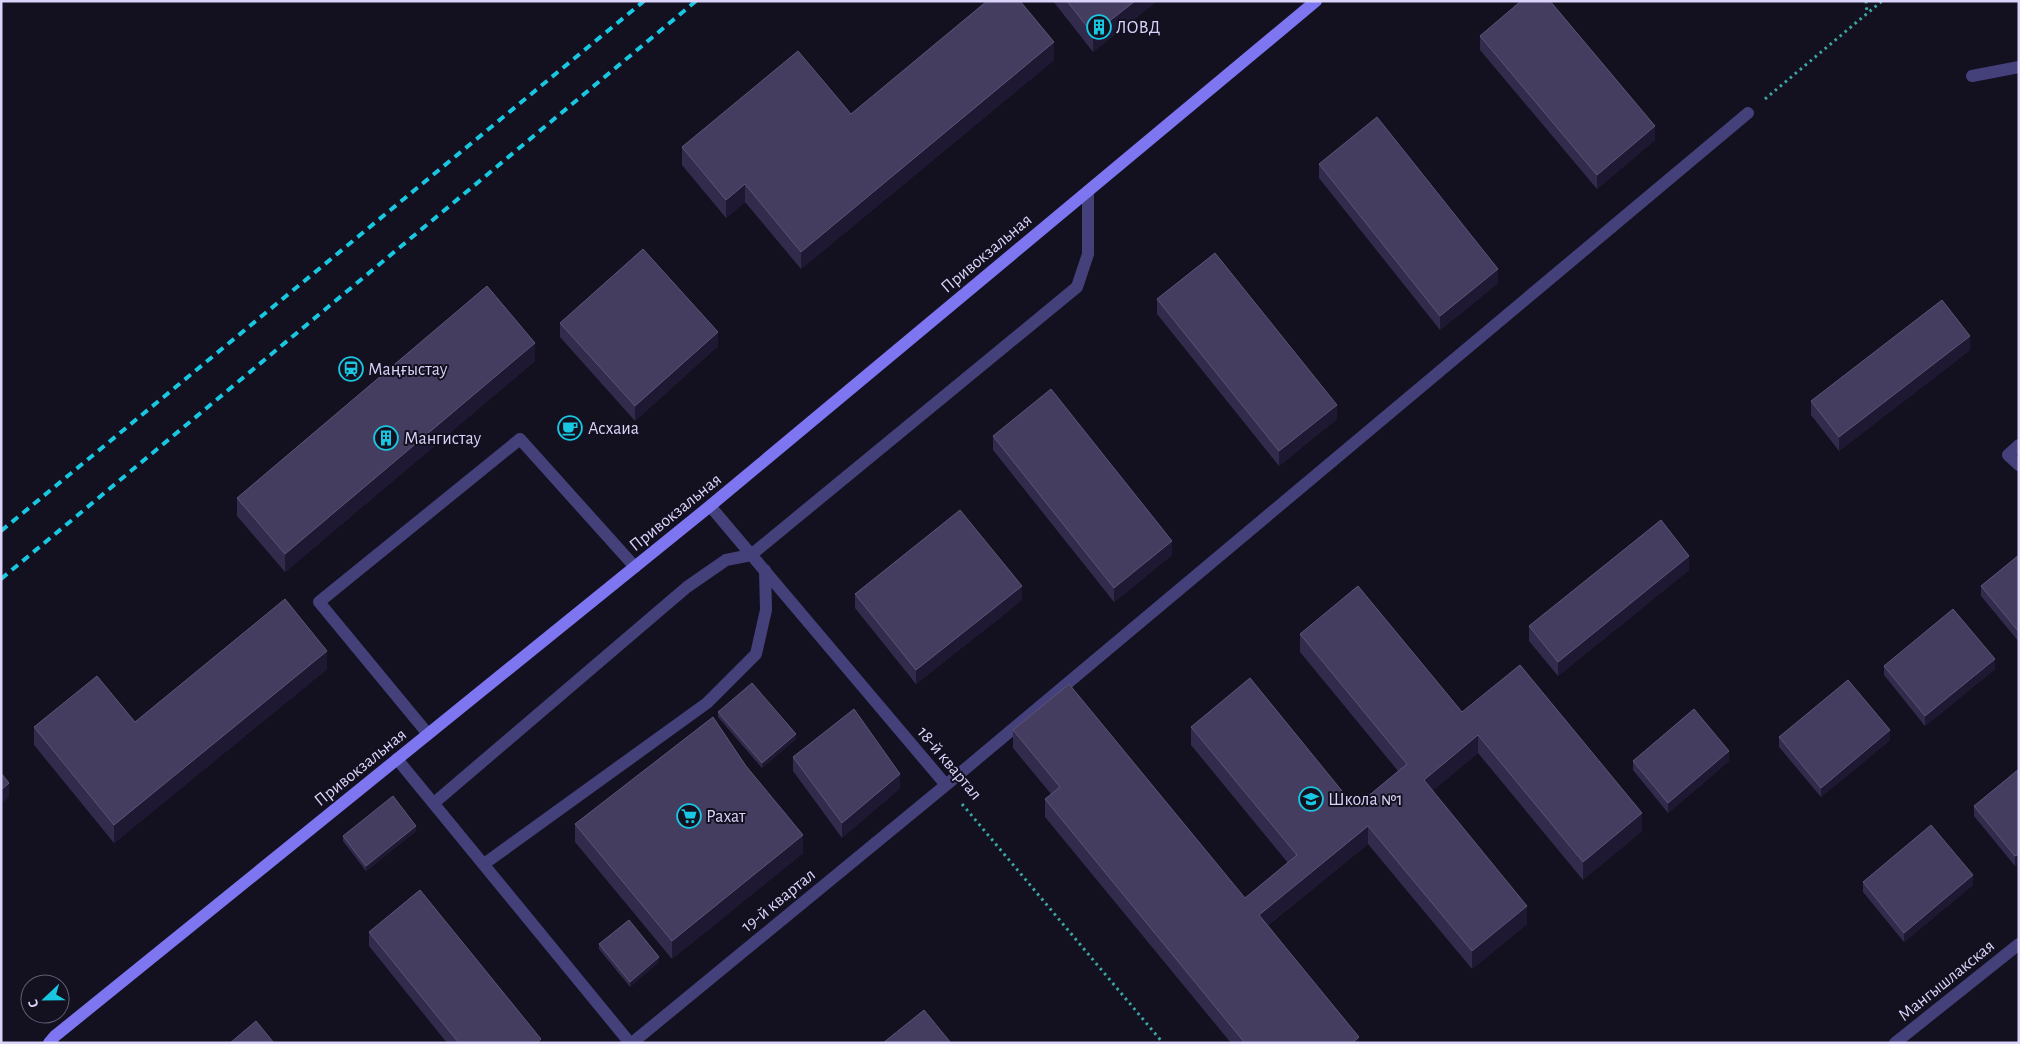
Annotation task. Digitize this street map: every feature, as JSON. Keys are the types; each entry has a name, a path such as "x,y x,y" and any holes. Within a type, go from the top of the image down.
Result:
{"street":[{"name":"Привокзальная","path":"50,1043 55,1036 710,506 1316,1"},
{"path":"1972,76 2019,67"},
{"name":"19-й квартал","path":"631,1043 946,785 1748,114"},
{"path":"434,803 687,587 726,560 752,555 1077,287 1088,254 1088,191"},
{"path":"428,734 318,602 520,439 635,567"},
{"path":"2019,444 2008,455 2019,465"},
{"name":"18-й квартал","path":"710,506 946,785"},
{"path":"484,864 707,703 756,654 766,610 764,570"},
{"path":"397,759 631,1043"},
{"name":"Мангышлакская","path":"1895,1043 2017,948"}],"path":[{"path":"1866,1 1867,14"},
{"path":"1748,114 1882,1"},
{"name":"18-й квартал","path":"946,785 1163,1043"}],"building":[{"path":"987,1 1020,1 1054,42 801,252 745,184 726,200 682,147 798,51 851,114"},
{"path":"1067,1 1135,1 1093,34"},
{"path":"1521,1 1550,1 1655,126 1597,175 1480,36"},
{"path":"1377,117 1498,269 1440,316 1319,164"},
{"path":"643,249 718,332 635,406 560,323"},
{"path":"1215,253 1337,405 1279,451 1157,299"},
{"name":"Мангистау","path":"487,286 535,343 285,554 237,498"},
{"path":"1942,300 1970,336 1839,437 1811,401"},
{"path":"1051,389 1172,541 1114,588 993,436"},
{"path":"960,510 1022,586 916,670 855,594"},
{"path":"1661,520 1689,556 1558,662 1529,626"},
{"path":"2019,555 2019,632 1981,586"},
{"path":"1358,586 1462,712 1520,665 1642,813 1583,862 1478,735 1424,780 1527,906 1472,951 1368,826 1259,915 1359,1037 1352,1043 1245,1043 1045,799 1060,787 1013,730 1069,684 1245,898 1297,855 1191,727 1250,678 1355,807 1407,764 1300,634"},
{"path":"285,599 327,651 114,825 34,727 97,676 135,722"},
{"path":"1953,609 1995,659 1925,716 1884,666"},
{"path":"1848,680 1890,730 1821,788 1779,737"},
{"path":"752,683 796,734 762,763 718,712"},
{"path":"854,709 900,774 842,823 793,757"},
{"path":"1694,709 1729,751 1668,803 1633,761"},
{"path":"713,717 746,766 803,835 672,941 575,824"},
{"path":"2019,769 2019,854 2015,856 1974,806"},
{"path":"1,773 9,783 1,790"},
{"path":"393,796 416,826 366,866 343,836"},
{"path":"1931,825 1973,875 1904,933 1863,882"},
{"path":"420,890 541,1039 537,1043 459,1043 369,932"},
{"path":"629,920 659,957 630,982 599,944"},
{"path":"924,1010 951,1043 883,1043"},
{"path":"256,1021 274,1043 230,1043"}],"railway":[{"path":"1,531 644,1"},
{"path":"1,579 696,1"}],"place":[{"name":"ЛОВД","path":"1099,27"},
{"name":"Маңғыстау","path":"351,369"},
{"name":"Асхаиа","path":"570,428"},
{"name":"Мангистау","path":"386,438"},
{"name":"Школа №1","path":"1311,799"},
{"name":"Рахат","path":"689,816"}]}
